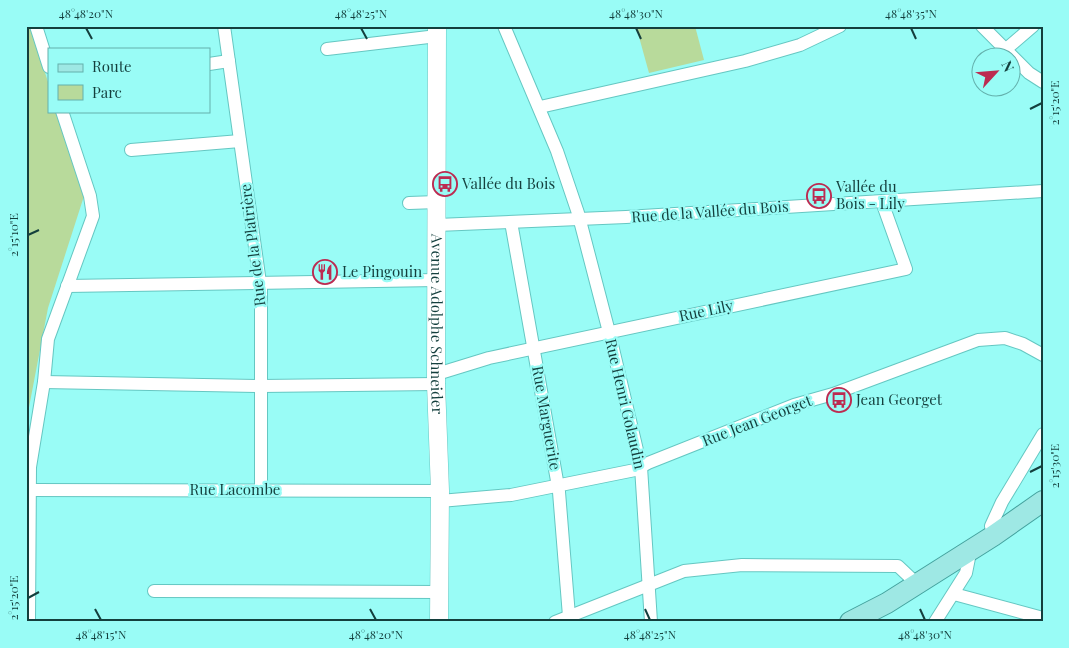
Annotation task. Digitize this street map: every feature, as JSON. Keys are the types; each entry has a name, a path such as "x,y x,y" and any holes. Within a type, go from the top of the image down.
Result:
{"main road":[{"path":"858,617 887,603 913,580 1043,501"}],"street":[{"path":"36,26 48,64"},
{"name":"Rue de la Platrière","path":"224,26 260,282 261,490"},
{"name":"Rue Henri Golaudin","path":"504,26 540,107 579,219 609,332 641,467 652,622"},
{"path":"540,107 745,61 800,45 840,26"},
{"path":"982,26 1003,48"},
{"path":"1007,48 1033,26"},
{"path":"327,49 437,31"},
{"name":"Avenue Adolphe Schneider","path":"437,31 439,622"},
{"path":"210,64 229,61"},
{"path":"1022,64 1043,82"},
{"path":"29,622 30,467 44,382 48,339 88,234 92,210 62,112"},
{"path":"131,150 240,141"},
{"name":"Rue de la Vallée du Bois","path":"437,225 579,219 1042,193"},
{"path":"409,203 437,202"},
{"name":"Rue Lily","path":"44,382 261,386 437,379 489,358 906,269 882,202"},
{"name":"Rue Marguerite","path":"511,222 558,485 570,616"},
{"path":"68,286 437,280"},
{"name":"Rue Jean Georget","path":"558,485 616,475 641,467 794,404 833,394 978,340 1005,338 1023,344 1043,355"},
{"path":"992,531 1002,502 1043,434"},
{"name":"Rue Lacombe","path":"30,490 261,490 440,496 511,495 558,485"},
{"path":"936,622 966,573 969,558 961,552"},
{"path":"555,622 684,571 742,565 898,566 913,580"},
{"path":"154,591 439,592"},
{"path":"954,594 1043,618"}],"green space":[{"path":"26,26 30,26 48,82 48,112 58,112 85,193 48,308 26,423"},
{"path":"636,26 695,26 704,60 649,73"}],"place":[{"name":"Vallée du Bois","path":"445,184"},
{"name":"Vallée du Bois - Lily","path":"819,196"},
{"name":"Le Pingouin","path":"325,272"},
{"name":"Jean Georget","path":"839,400"}]}
